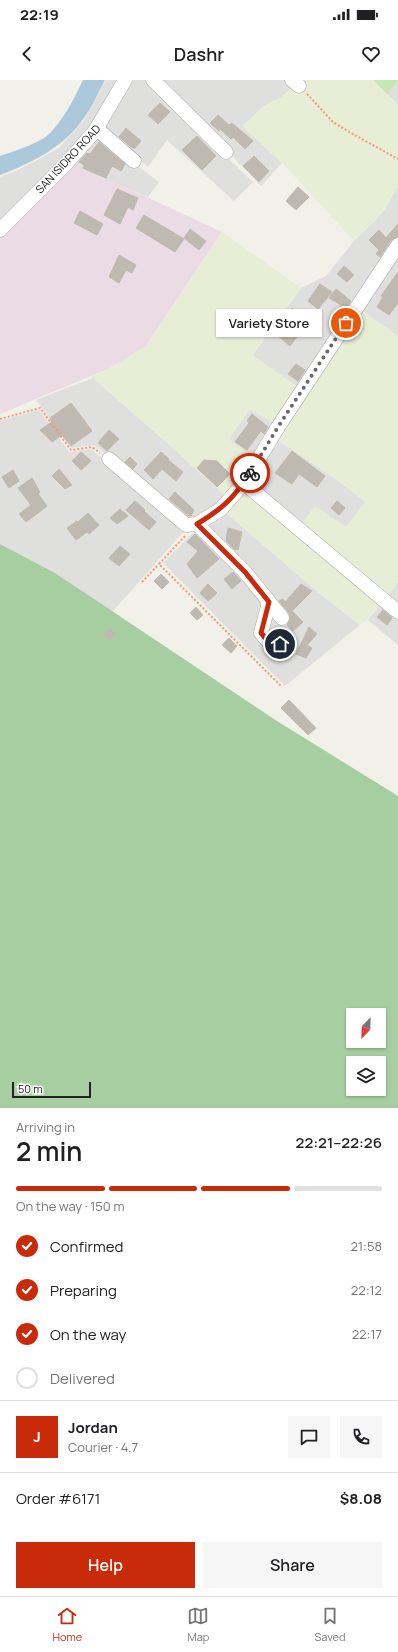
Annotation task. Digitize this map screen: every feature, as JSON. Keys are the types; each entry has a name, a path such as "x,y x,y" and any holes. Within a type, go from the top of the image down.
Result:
{"street":[{"name":"SAN ISIDRO ROAD","path":"0,230 64,166 97,129 125,80"},
{"path":"153,80 226,152"},
{"path":"97,129 134,161"},
{"path":"109,459 186,525 197,524 221,509 244,483 278,427 398,245"},
{"path":"244,483 398,612"},
{"path":"197,524 245,572 282,618"},
{"path":"269,602 261,633 267,640 280,644"}],"path":[{"path":"296,83 334,122 398,159"},
{"path":"0,419 40,408 71,450 92,447 109,459"},
{"path":"142,582 197,524"},
{"path":"159,564 282,687"}],"shaded area":[{"path":"106,80 122,80 92,126 0,224 0,177 20,169 59,148 84,120"},
{"path":"134,80 146,80 253,182 234,201 167,140 148,167 103,131"},
{"path":"159,80 303,80 280,98 264,106 243,126 282,163 261,186"},
{"path":"398,80 398,105 387,94"},
{"path":"97,136 159,182 148,197 71,165"},
{"path":"71,165 127,188 222,232 146,346 110,368 0,414 0,235"},
{"path":"398,187 398,241 298,387 252,356 301,288 326,276 354,241 377,219"},
{"path":"398,252 398,336 361,310"},
{"path":"93,378 225,496 223,499 189,523 94,445 71,448 36,400"},
{"path":"250,409 274,423 253,457 228,439"},
{"path":"39,410 69,452 91,449 186,529 112,612 55,573 0,544 0,421"},
{"path":"279,441 337,480 366,502 346,527 300,526 250,484"},
{"path":"225,512 319,593 360,625 285,686 163,563 198,528"},
{"path":"398,582 398,645 368,620"}],"green space":[{"path":"303,80 373,80 398,105 398,187 384,211 354,241 286,167 242,126 264,106 280,98"},
{"path":"373,80 398,80 387,94"},
{"path":"222,232 301,288 252,355 298,387 274,423 250,409 229,439 253,457 244,473 225,496 91,376 110,368 146,346"},
{"path":"361,310 398,336 398,582 388,595 300,526 315,506 346,527 365,502 337,480 279,441"},
{"path":"246,491 381,603 367,620 360,625 319,593 225,512"},
{"path":"0,544 55,573 277,721 398,796 398,1108 0,1108"}],"water":[{"path":"83,80 105,80 90,109 76,128 57,146 46,153 24,165 0,175 0,156 46,137 65,114"}],"building":[{"path":"160,103 170,112 158,124 148,115"},
{"path":"218,115 229,125 232,123 253,141 245,149 233,137 231,139 220,129 219,131 210,123"},
{"path":"126,128 141,141 134,149 119,137"},
{"path":"197,136 216,156 202,170 182,150"},
{"path":"99,142 125,164 121,171 112,166 106,178 83,168 84,165 79,162 87,153 90,154"},
{"path":"254,156 269,171 259,182 243,166"},
{"path":"298,187 309,197 296,210 286,201"},
{"path":"117,189 138,198 133,210 128,207 120,224 104,215"},
{"path":"80,211 103,224 97,235 74,223"},
{"path":"144,215 184,239 175,252 136,228"},
{"path":"398,224 398,237 391,240 380,257 376,254 379,250 369,240 379,230 386,238"},
{"path":"190,229 206,241 199,250 184,238"},
{"path":"119,255 136,265 132,273 126,270 119,283 109,277"},
{"path":"344,266 354,275 347,282 337,274"},
{"path":"398,272 398,303 389,315 377,307 383,297 381,296"},
{"path":"320,284 332,292 318,309 308,301"},
{"path":"336,289 351,301 346,308 329,298"},
{"path":"292,308 313,325 305,335 301,332 290,346 277,335 289,321 284,318"},
{"path":"296,364 305,370 298,381 288,374"},
{"path":"71,403 92,431 71,446 62,435 52,442 40,430 52,422 50,418"},
{"path":"252,414 268,427 264,434 261,431 247,450 235,442 249,423 247,421"},
{"path":"109,430 119,439 107,451 98,443"},
{"path":"292,451 325,476 317,487 299,474 292,484 275,473"},
{"path":"81,452 91,461 81,470 72,461"},
{"path":"161,452 169,459 168,460 183,472 176,481 162,469 153,479 144,470"},
{"path":"130,457 137,464 133,469 125,462"},
{"path":"204,460 217,461 230,474 217,487 197,468"},
{"path":"59,469 72,485 65,489 52,476"},
{"path":"13,470 19,481 9,488 2,477"},
{"path":"32,478 40,492 38,494 47,506 26,522 19,514 31,505 18,488"},
{"path":"175,492 194,510 191,516 189,516 169,499"},
{"path":"135,501 156,522 149,530 126,510"},
{"path":"337,501 345,508 339,515 331,508"},
{"path":"120,509 128,516 117,524 110,518"},
{"path":"88,513 99,525 89,534 87,532 76,540 67,528 77,521 78,522"},
{"path":"228,528 242,532 238,550 234,549 226,541"},
{"path":"195,534 219,559 197,578 187,564 198,551 187,542"},
{"path":"120,546 130,554 119,566 109,558"},
{"path":"233,572 241,581 232,589 224,579"},
{"path":"161,574 169,582 162,589 154,581"},
{"path":"208,584 217,593 208,601 200,593"},
{"path":"301,584 312,591 292,611 303,622 293,631 287,625 290,621 289,613 279,601 283,599 285,602"},
{"path":"196,607 203,615 197,620 190,613"},
{"path":"383,610 392,618 387,625 377,617"},
{"path":"309,627 317,634 307,645 312,648 306,658 296,654"},
{"path":"110,629 115,635 109,641 103,635"},
{"path":"229,638 237,646 231,653 222,645"},
{"path":"289,700 316,728 308,735 281,708"}],"way so far":[{"path":"250,473 278,427 346,323"}],"place":[{"name":"Variety Store","path":"346,323"}],"route":[{"path":"250,473 233,497 221,509 197,524 217,542 245,572 269,602 261,633 263,638 280,644"}]}
